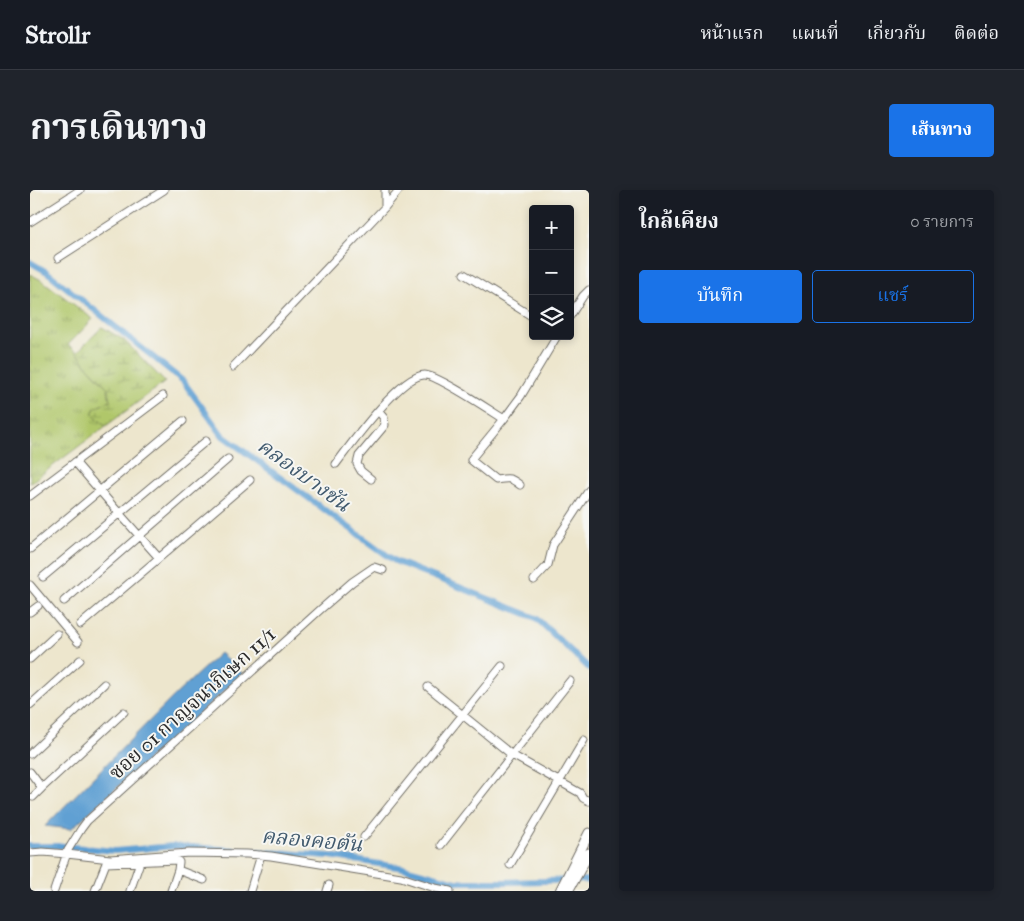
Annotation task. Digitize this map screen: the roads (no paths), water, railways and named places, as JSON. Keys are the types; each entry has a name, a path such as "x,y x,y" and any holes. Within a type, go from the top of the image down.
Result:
{"main road":[{"path":"565,889 579,864 589,833"},
{"path":"579,864 589,853"}],"street":[{"path":"30,222 80,190"},
{"path":"58,258 164,190"},
{"path":"384,206 385,190"},
{"path":"233,368 399,190"},
{"path":"464,274 529,315"},
{"path":"574,310 589,290"},
{"path":"520,486 514,480 508,478 496,480 471,460 521,396 555,340"},
{"path":"336,464 398,389 411,380 424,375 445,383 504,419"},
{"path":"30,496 163,396"},
{"path":"370,479 361,471 358,464 359,456 385,425 384,418 378,411"},
{"path":"30,549 183,422"},
{"path":"43,577 206,441"},
{"path":"64,602 228,459"},
{"path":"75,462 159,558"},
{"path":"80,625 250,480"},
{"path":"534,580 548,565 553,544 589,490"},
{"name":"ซอย 01 กาญจนาภิเษก 11/1","path":"54,891 72,842 84,825 102,807 321,609 366,572 374,567 382,570"},
{"path":"30,585 78,642"},
{"path":"30,612 38,606"},
{"path":"30,659 57,634"},
{"path":"30,705 80,660"},
{"path":"364,837 502,666"},
{"path":"440,845 570,681"},
{"path":"30,754 104,684"},
{"path":"428,687 512,755 560,781 589,801"},
{"path":"33,797 124,712"},
{"path":"510,865 584,740"},
{"path":"30,772 42,788"},
{"path":"580,793 589,793"},
{"path":"30,853 68,852 110,859 189,853 261,855 401,877 450,891"},
{"path":"250,891 261,855"},
{"path":"95,891 106,864 177,860 180,862 171,891"},
{"path":"130,891 140,862"},
{"path":"178,870 204,880"}],"water":[{"path":"220,653 243,674 71,829 45,826 173,697"}],"waterway":[{"name":"คลองบางชัน","path":"30,262 47,272 183,381 223,436 395,561 536,618 589,668"},
{"name":"คลองคอตัน","path":"30,846 64,846 115,851 174,846 330,856 404,868 456,882 589,881"}]}
